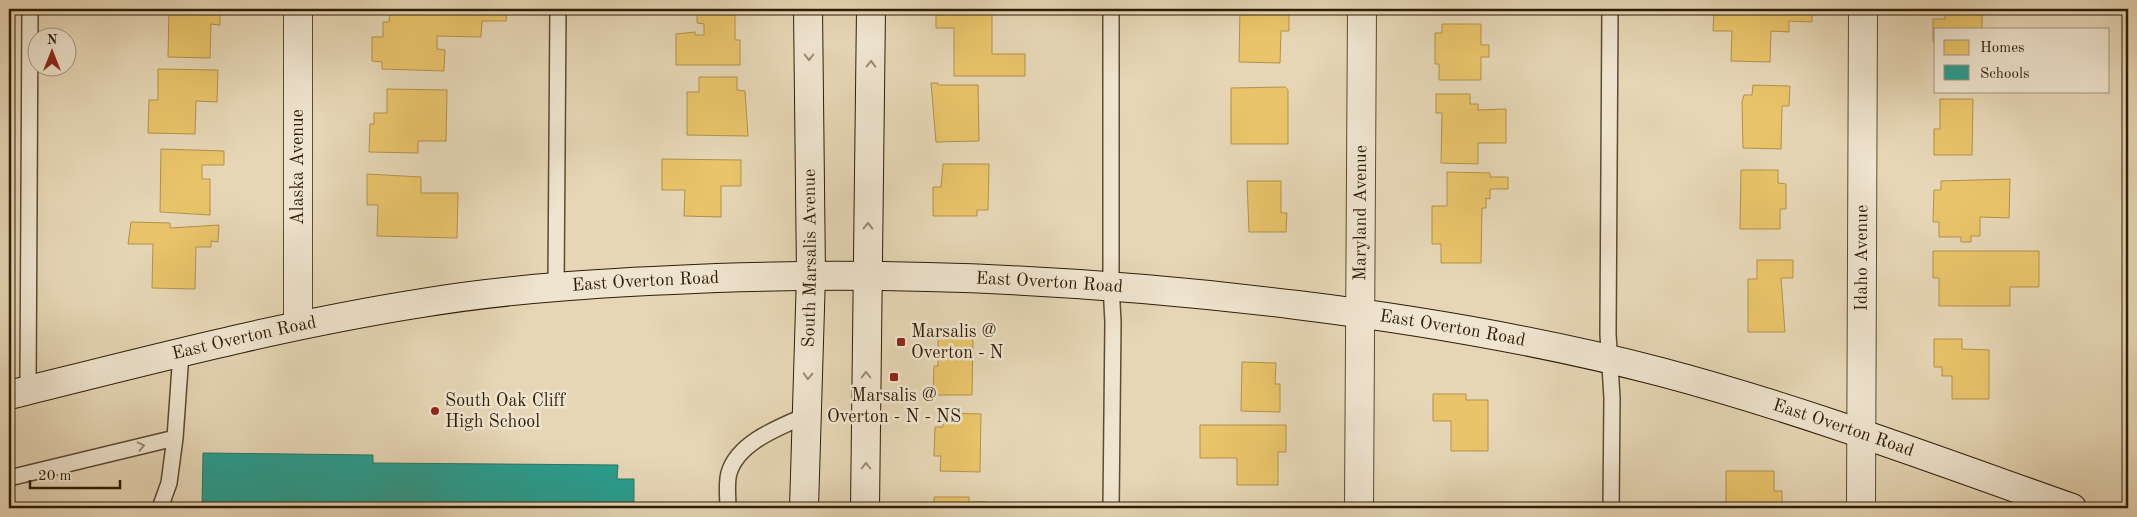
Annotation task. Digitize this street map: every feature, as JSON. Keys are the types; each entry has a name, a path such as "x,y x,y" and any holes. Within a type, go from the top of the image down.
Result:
{"street":[{"name":"Alaska Avenue","path":"298,9 298,326"},
{"name":"South Marsalis Avenue","path":"804,508 811,275 808,9"},
{"path":"865,508 871,9"},
{"name":"Maryland Avenue","path":"1359,508 1362,9"},
{"name":"Idaho Avenue","path":"1861,508 1863,9"},
{"name":"East Overton Road","path":"19,393 298,326 425,302 556,286 811,275 1019,279 1110,285 1238,298 1360,314 1499,336 1655,371 1764,400 2072,508"}],"lane":[{"path":"19,393 30,9"},
{"path":"556,286 558,9"},
{"path":"1111,9 1110,285 1113,322 1111,508"},
{"path":"1610,9 1608,324 1612,398 1611,508"},
{"path":"160,508 169,483 175,438 181,353"},
{"path":"728,508 728,475 736,457 748,446 807,414"},
{"path":"9,478 175,438"}],"building: Homes":[{"path":"169,9 220,9 220,25 211,24 210,58 168,57"},
{"path":"390,9 507,9 506,21 482,21 481,37 437,36 437,49 445,50 444,71 382,69 382,62 372,61 372,37 383,37 383,22 389,22"},
{"path":"697,9 735,9 735,40 740,40 740,65 676,65 676,34 695,32 695,35 704,35 704,24 697,23"},
{"path":"936,9 992,9 992,54 1025,54 1025,76 954,76 954,28 936,28"},
{"path":"1240,9 1289,9 1289,31 1281,31 1280,63 1239,62"},
{"path":"1743,9 1812,9 1812,22 1789,21 1789,32 1771,31 1770,62 1731,61 1732,31 1713,31 1714,10 1743,11"},
{"path":"1945,9 1982,9 1982,28 1934,28 1933,42 1933,19 1945,19"},
{"path":"1442,24 1481,24 1481,45 1489,45 1489,57 1481,57 1481,80 1439,80 1439,64 1435,64 1435,33 1442,33"},
{"path":"158,69 218,70 217,102 196,101 195,134 148,133 149,100 158,100"},
{"path":"699,77 737,77 737,90 745,91 748,136 687,135 687,92 699,92"},
{"path":"931,83 938,83 938,85 978,85 979,141 936,142"},
{"path":"1753,85 1790,86 1789,106 1782,106 1781,149 1743,148 1742,102 1744,95 1752,95"},
{"path":"1285,87 1288,90 1288,144 1231,144 1231,88"},
{"path":"387,89 447,90 446,141 418,141 418,153 369,152 370,124 374,124 374,113 387,113"},
{"path":"1436,94 1470,94 1470,104 1478,104 1478,110 1506,109 1506,143 1478,143 1478,164 1441,163 1442,113 1436,113"},
{"path":"1940,99 1973,99 1972,155 1934,155 1934,129 1940,129"},
{"path":"161,149 224,151 224,165 202,165 202,179 210,179 210,215 160,212"},
{"path":"662,159 741,160 741,186 721,186 721,217 684,216 685,190 662,190"},
{"path":"943,164 989,164 988,210 977,210 977,216 933,216 933,187 941,187"},
{"path":"1741,170 1778,170 1778,183 1786,184 1786,209 1780,209 1780,229 1740,229"},
{"path":"1447,172 1490,173 1490,177 1508,177 1508,189 1490,189 1490,199 1486,198 1486,208 1482,208 1481,263 1441,263 1441,244 1432,244 1432,206 1447,206"},
{"path":"367,174 421,177 421,193 458,193 457,238 377,236 378,205 367,205"},
{"path":"2010,179 2009,218 1980,217 1980,236 1971,236 1971,242 1961,242 1961,237 1939,237 1939,222 1933,222 1934,190 1941,190 1941,181"},
{"path":"1247,181 1281,181 1281,213 1287,213 1286,232 1249,232"},
{"path":"131,222 170,223 170,228 219,225 218,242 211,241 211,247 196,247 195,289 152,288 153,244 128,244"},
{"path":"1933,251 2039,251 2039,287 2010,287 2010,306 1939,306 1939,278 1933,278"},
{"path":"1757,260 1793,260 1793,278 1781,278 1785,332 1748,332 1748,279 1757,279"},
{"path":"938,337 973,337 972,395 933,395 934,366 938,366"},
{"path":"1934,339 1962,339 1962,349 1989,350 1989,399 1952,399 1952,376 1942,376 1942,367 1934,367"},
{"path":"1242,362 1276,363 1275,384 1280,384 1280,412 1241,411"},
{"path":"1433,394 1466,394 1466,400 1488,400 1488,451 1451,451 1451,421 1433,421"},
{"path":"943,413 981,414 980,472 940,471 941,456 934,456 935,427 943,427"},
{"path":"1200,425 1286,425 1286,452 1278,452 1278,485 1237,485 1237,458 1200,458"},
{"path":"1726,471 1774,471 1774,491 1782,491 1782,508 1726,508"},
{"path":"934,497 969,497 969,502 988,502 988,508 934,508"}],"building: Schools":[{"path":"203,453 373,455 373,463 618,465 617,479 634,479 634,508 202,508"}],"place":[{"name":"Marsalis @ Overton - N","path":"901,342"},
{"name":"Marsalis @ Overton - N - NS","path":"894,377"},
{"name":"South Oak Cliff High School","path":"435,411"}]}
